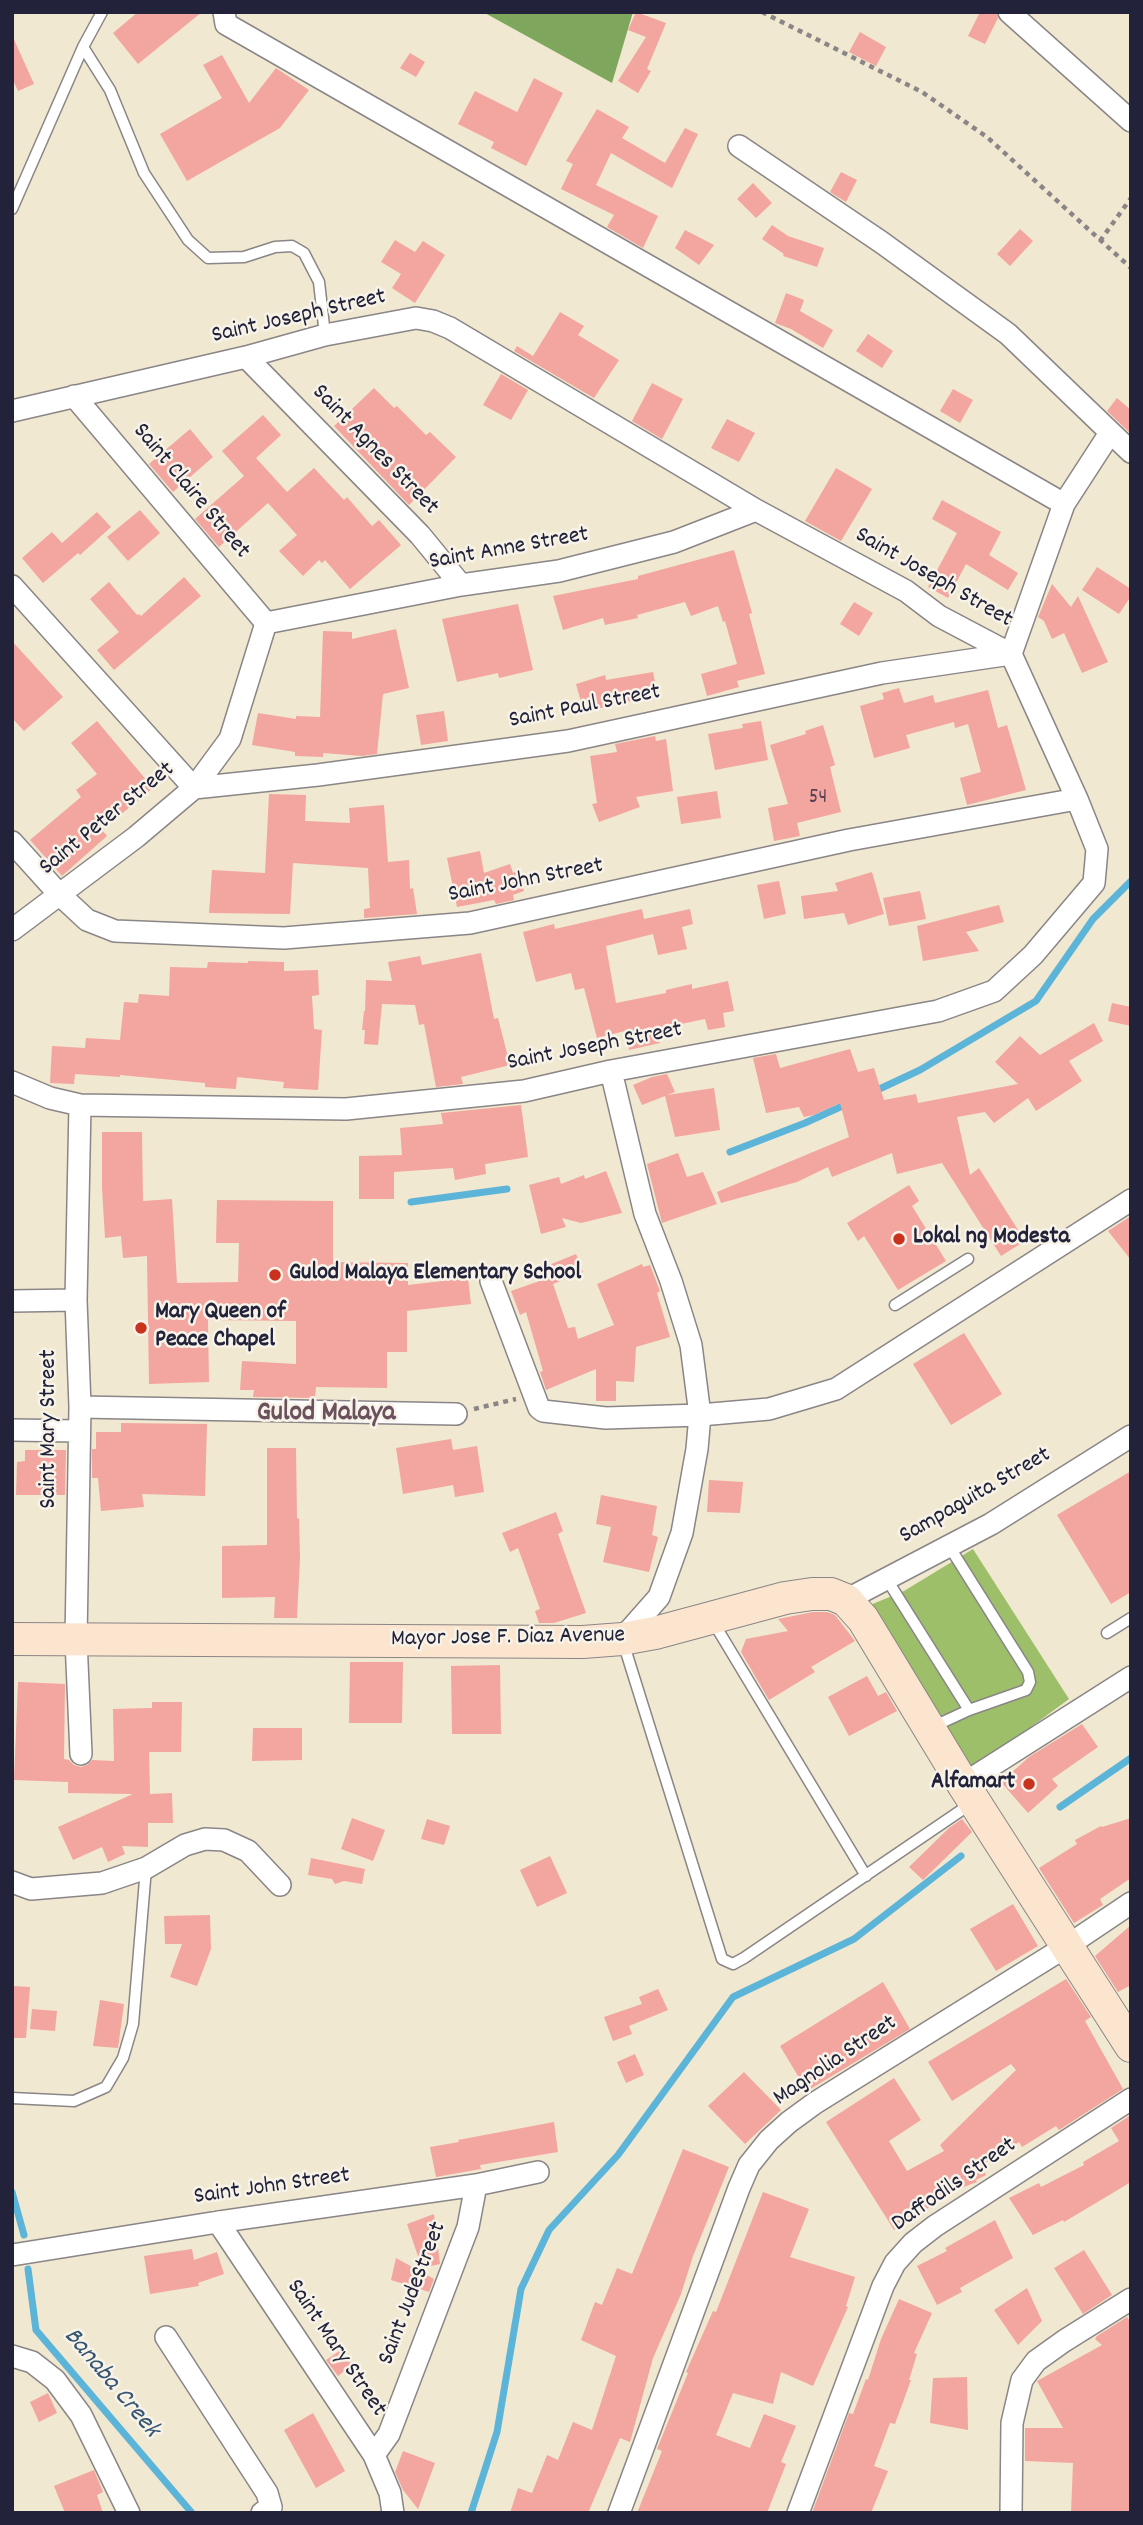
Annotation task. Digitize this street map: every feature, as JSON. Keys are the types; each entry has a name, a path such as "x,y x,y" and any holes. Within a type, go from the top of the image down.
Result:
{"main road":[{"name":"Mayor Jose F. Diaz Avenue","path":"12,1639 583,1642 622,1639 785,1598 831,1594 846,1600"},
{"path":"846,1600 863,1619 969,1793 1131,2046"}],"street":[{"path":"224,12 226,24 1064,504"},
{"path":"1009,12 1131,121"},
{"path":"739,145 881,242 1008,334 1131,452"},
{"name":"Saint Joseph Street","path":"12,411 246,357 325,335 416,318 433,321 450,328 756,510 906,591 939,616 1011,654 1097,849 1094,883 1033,955 994,991 938,1011 611,1071 524,1091 346,1109 80,1105 50,1098 12,1082"},
{"name":"Saint Agnes Street","path":"246,357 420,535 461,585"},
{"name":"Saint Claire Street","path":"74,396 266,622"},
{"path":"1011,654 1064,504 1110,433"},
{"name":"Saint Anne Street","path":"266,622 461,585 559,571 674,542 756,510"},
{"path":"12,586 194,788"},
{"name":"Saint Peter Street","path":"12,930 136,837 194,788 230,738 266,622"},
{"name":"Saint Paul Street","path":"194,788 318,775 568,741 882,673 1011,654"},
{"name":"Saint John Street","path":"12,842 59,894 87,920 115,931 284,938 470,923 849,840 1077,799"},
{"path":"611,1071 645,1214 671,1281 691,1345 699,1415 698,1449 682,1533 659,1597 622,1639"},
{"name":"Saint Mary Street","path":"80,1105 76,1300 80,1407 76,1640 81,1754"},
{"path":"491,1281 539,1408 548,1413 606,1418 699,1415 769,1409 836,1389 1131,1200"},
{"path":"12,1301 76,1300"},
{"path":"80,1407 456,1414"},
{"path":"12,1430 78,1431"},
{"name":"Sampaguita Street","path":"846,1600 991,1524 1131,1436"},
{"path":"969,1793 1131,1677"},
{"path":"12,1882 30,1889 102,1884 146,1868 185,1845 205,1839 225,1840 248,1851 280,1885"},
{"name":"Magnolia Street","path":"619,2513 734,2201 749,2165 769,2140 815,2103 1067,1946 1131,1903"},
{"name":"Daffodils Street","path":"799,2513 883,2286 895,2263 913,2242 935,2226 1131,2099"},
{"name":"Saint John Street","path":"12,2255 476,2185 538,2172"},
{"name":"Saint JudeStreet","path":"374,2455 389,2434 468,2227 476,2185"},
{"name":"Saint Mary Street","path":"218,2222 374,2455 390,2493 393,2513"},
{"path":"1011,2513 1012,2423 1022,2380 1036,2361 1131,2299"},
{"path":"166,2337 267,2493 271,2507 262,2513"},
{"path":"22,2359 55,2380 80,2416 129,2513"}],"lane":[{"path":"13,205 83,47 102,12"},
{"path":"83,47 110,90 144,173 188,240 208,258 244,257 275,247 292,246 304,253 319,282 325,335"},
{"path":"895,1305 968,1259"},
{"path":"929,1728 969,1710 1026,1690 1030,1682 1028,1672 949,1546"},
{"path":"886,1578 969,1710"},
{"path":"710,1618 866,1876"},
{"path":"1107,1633 1131,1618"},
{"path":"622,1639 722,1959 733,1964 866,1876 969,1793"},
{"path":"12,2098 74,2101 106,2087 124,2058 133,2024 146,1868"}],"path":[{"path":"762,12 922,92 987,137 1131,268"},
{"path":"1100,241 1131,198"},
{"path":"456,1414 534,1395"}],"green space":[{"path":"483,12 633,12 612,83"},
{"path":"973,1549 1069,1699 978,1766 959,1765 863,1608 904,1591"}],"building":[{"path":"138,12 202,12 138,64 113,33"},
{"path":"636,12 666,23 647,69 651,71 638,93 618,81 646,37 628,30"},
{"path":"980,12 996,12 998,18 985,44 968,36"},
{"path":"860,32 886,47 876,66 849,52"},
{"path":"12,35 34,84 18,91 12,78"},
{"path":"410,53 425,62 416,77 400,68"},
{"path":"222,55 249,103 276,68 309,90 280,128 187,181 160,134 222,98 203,65"},
{"path":"534,78 563,93 526,166 491,148 494,142 458,124 475,91 517,112"},
{"path":"597,109 629,127 622,138 665,163 685,128 698,134 672,188 611,153 596,185 658,216 643,248 607,227 614,215 561,189 573,164 566,161"},
{"path":"841,172 857,180 846,202 830,192"},
{"path":"753,183 772,203 756,218 737,199"},
{"path":"772,225 788,236 824,248 817,267 783,256 784,254 762,239"},
{"path":"1020,229 1033,241 1010,266 997,254"},
{"path":"685,230 714,245 699,265 675,248"},
{"path":"395,240 415,252 423,241 445,255 415,303 392,288 401,274 381,262"},
{"path":"786,293 804,300 800,311 833,330 823,348 775,323"},
{"path":"560,312 584,326 578,335 619,360 594,398 514,351 517,346 533,356"},
{"path":"868,334 893,351 882,368 856,351"},
{"path":"501,374 528,390 511,420 483,405"},
{"path":"652,383 683,399 662,439 632,421"},
{"path":"374,388 426,435 430,432 456,457 409,505 334,426"},
{"path":"953,389 973,400 960,423 940,411"},
{"path":"1117,398 1131,410 1131,434 1107,411"},
{"path":"263,415 281,435 256,458 287,492 314,468 344,500 347,497 372,526 379,520 401,545 350,589 325,560 322,563 319,560 303,576 279,551 297,535 268,503 219,547 195,519 244,476 222,451"},
{"path":"727,419 755,433 739,462 711,448"},
{"path":"190,429 213,457 173,492 149,464"},
{"path":"836,468 872,489 841,541 805,521"},
{"path":"942,500 1001,532 989,555 1018,573 1008,590 966,564 948,598 928,587 957,533 932,519"},
{"path":"140,510 160,533 128,561 107,537"},
{"path":"97,512 111,527 43,583 22,558 52,532 62,543"},
{"path":"734,550 752,613 749,614 765,674 737,681 739,687 707,696 701,674 737,664 718,606 691,616 685,602 637,615 638,618 605,625 603,618 563,630 553,596 638,579 638,576"},
{"path":"1097,567 1131,589 1131,596 1119,614 1082,590"},
{"path":"184,577 201,596 114,670 97,650 119,632 90,599 109,582 137,615 141,616"},
{"path":"1052,584 1071,607 1078,596 1108,662 1082,673 1064,633 1052,639 1044,621 1038,617"},
{"path":"854,602 873,613 859,636 840,624"},
{"path":"518,604 533,670 499,678 498,673 457,682 442,619"},
{"path":"396,629 409,688 383,694 377,754 362,756 323,753 323,757 295,756 295,752 252,745 258,713 296,719 296,716 320,717 323,631 352,632 352,639"},
{"path":"12,641 63,697 24,731 12,718"},
{"path":"653,672 658,696 584,713 576,684 605,675 606,680"},
{"path":"899,688 904,703 933,695 935,703 988,690 998,728 1007,725 1026,790 967,805 960,778 981,772 968,724 955,728 954,722 906,735 910,748 874,758 860,706 884,699 882,693"},
{"path":"444,711 448,741 421,745 416,715"},
{"path":"97,721 153,788 102,830 107,836 62,876 30,840 81,797 76,790 97,774 71,743"},
{"path":"761,721 768,760 715,770 708,734 743,728 742,724"},
{"path":"823,725 835,765 830,767 841,812 797,823 800,836 774,841 768,808 788,804 770,745 806,734 805,731"},
{"path":"655,736 656,741 666,739 673,791 636,797 640,807 599,822 592,804 597,803 590,756 617,752 615,744"},
{"path":"717,791 721,818 681,824 677,797"},
{"path":"269,794 306,795 305,821 350,823 349,808 384,805 388,862 409,860 410,889 413,888 417,914 364,918 364,909 370,908 368,868 293,863 290,914 209,913 212,870 265,873"},
{"path":"480,851 484,873 510,864 513,873 517,871 524,891 513,895 514,900 496,904 494,900 457,907 447,858"},
{"path":"872,872 884,914 848,925 844,913 804,919 801,896 838,891 835,883"},
{"path":"779,881 786,914 764,919 757,885"},
{"path":"920,891 926,919 889,926 883,898"},
{"path":"999,905 1004,922 966,932 979,951 923,961 917,926"},
{"path":"642,909 644,919 690,909 693,924 682,927 687,949 658,955 653,934 606,946 616,1003 666,993 666,990 692,984 692,989 728,981 734,1011 723,1013 725,1027 708,1030 705,1019 657,1029 660,1043 629,1050 625,1031 597,1038 584,988 575,990 571,973 536,982 523,932 554,924 555,929"},
{"path":"481,953 494,1019 498,1018 510,1065 461,1077 463,1084 436,1087 424,1024 419,1025 415,1005 382,1004 378,1045 364,1044 365,1030 362,1030 366,980 392,981 388,962 420,956 422,965"},
{"path":"208,962 284,962 284,971 318,970 319,995 312,996 314,1029 322,1030 318,1090 283,1088 284,1082 237,1077 236,1089 205,1087 205,1083 120,1075 75,1074 74,1084 50,1083 52,1046 85,1048 86,1038 120,1040 124,1002 138,1003 139,994 169,996 170,967 207,968"},
{"path":"1112,1003 1131,1007 1131,1026 1108,1021"},
{"path":"1094,1023 1103,1041 1069,1061 1082,1081 1036,1111 1028,1098 994,1123 985,1112 957,1117 970,1175 979,1168 1025,1241 1001,1256 942,1163 897,1174 892,1153 832,1177 828,1167 797,1182 721,1203 717,1192 849,1137 840,1103 804,1117 799,1107 766,1113 753,1058 776,1054 780,1068 850,1049 858,1072 874,1068 884,1100 916,1094 918,1103 1018,1084 995,1062 1020,1036 1040,1055"},
{"path":"667,1074 675,1092 667,1095 714,1088 720,1130 675,1137 665,1096 642,1105 633,1085"},
{"path":"521,1105 528,1157 485,1164 486,1174 455,1180 453,1168 394,1172 394,1199 359,1199 359,1156 402,1155 400,1128 443,1124 441,1113"},
{"path":"102,1132 142,1132 143,1201 172,1199 177,1283 238,1282 239,1243 216,1243 217,1200 333,1201 333,1262 408,1263 408,1285 468,1278 471,1304 407,1311 407,1352 387,1352 387,1388 316,1387 315,1398 253,1397 254,1390 240,1390 242,1361 296,1364 296,1321 208,1320 209,1382 149,1384 147,1256 123,1258 121,1236 105,1238"},
{"path":"678,1153 687,1177 703,1172 717,1204 662,1223 647,1164"},
{"path":"606,1171 622,1213 581,1223 562,1218 566,1227 541,1234 529,1185 559,1177 561,1184 584,1175 585,1179"},
{"name":"Lokal ng Modesta","path":"909,1185 919,1201 912,1206 946,1261 898,1290 864,1236 858,1241 847,1223"},
{"path":"1131,1216 1131,1260 1108,1231"},
{"path":"576,1254 583,1272 553,1284 568,1328 575,1327 578,1339 614,1325 597,1284 642,1264 643,1267 650,1265 660,1291 657,1293 670,1337 636,1347 634,1382 616,1381 616,1401 596,1401 596,1369 546,1390 526,1312 520,1315 511,1291 548,1278 544,1267"},
{"path":"964,1333 1002,1394 951,1425 913,1364"},
{"path":"121,1423 207,1424 205,1496 142,1494 144,1507 101,1511 98,1478 92,1478 92,1449 96,1449 96,1432 121,1432"},
{"path":"451,1439 453,1450 477,1446 484,1492 455,1497 453,1485 403,1494 396,1448"},
{"path":"267,1448 296,1448 300,1558 297,1618 274,1618 275,1597 222,1598 222,1546 267,1545"},
{"path":"25,1450 66,1450 65,1495 16,1495 17,1462 25,1461"},
{"path":"1131,1471 1131,1592 1111,1604 1057,1515"},
{"path":"709,1480 743,1482 740,1513 707,1512"},
{"path":"601,1495 657,1506 652,1535 658,1537 649,1572 603,1562 611,1527 596,1524"},
{"path":"556,1512 563,1531 558,1534 586,1613 554,1623 539,1623 535,1611 540,1609 518,1548 510,1552 502,1533"},
{"path":"813,1612 835,1615 855,1641 811,1667 815,1672 769,1700 741,1652 746,1639 788,1631 778,1619"},
{"path":"350,1662 403,1662 402,1723 349,1723"},
{"path":"500,1665 501,1734 452,1734 451,1666"},
{"path":"867,1676 878,1696 886,1692 897,1711 849,1736 828,1697"},
{"path":"18,1682 65,1684 64,1759 81,1767 92,1760 114,1761 113,1709 152,1708 152,1702 182,1702 181,1752 149,1752 150,1794 172,1793 173,1823 148,1823 148,1847 122,1846 125,1854 108,1862 102,1847 73,1860 58,1827 133,1794 68,1793 68,1782 14,1780"},
{"path":"1082,1724 1098,1747 1052,1779 1058,1786 1028,1813 1001,1782 1029,1757"},
{"path":"253,1728 302,1728 302,1760 252,1761"},
{"path":"352,1818 385,1830 373,1861 341,1849"},
{"path":"1131,1818 1131,1878 1100,1899 1103,1905 1074,1923 1039,1868 1077,1844 1075,1840 1101,1826"},
{"path":"427,1819 450,1826 444,1845 421,1839"},
{"path":"962,1819 972,1832 923,1880 909,1867"},
{"path":"550,1856 567,1893 537,1907 520,1870"},
{"path":"311,1858 365,1869 362,1884 344,1881 335,1884 332,1879 308,1875"},
{"path":"1013,1904 1038,1946 996,1971 970,1929"},
{"path":"210,1915 211,1949 197,1986 170,1977 182,1944 165,1944 164,1916"},
{"path":"1131,1925 1131,1985 1118,1992 1095,1956"},
{"path":"1066,1979 1091,2017 1085,2021 1123,2089 1059,2130 1056,2126 1022,2147 1019,2142 981,2166 986,2175 976,2180 977,2182 926,2201 930,2207 894,2230 826,2122 894,2078 921,2120 889,2141 907,2171 944,2151 940,2145 1016,2070 1011,2064 952,2101 928,2062"},
{"path":"883,1982 910,2029 807,2091 780,2046"},
{"path":"12,1986 30,1987 26,2038 12,2038"},
{"path":"658,1989 668,2010 629,2026 632,2034 613,2041 604,2017 642,2004 639,1997"},
{"path":"100,2000 124,2004 118,2048 93,2046"},
{"path":"32,2009 57,2011 55,2031 30,2029"},
{"path":"635,2054 644,2075 626,2083 617,2062"},
{"path":"744,2072 781,2110 745,2144 708,2106"},
{"path":"1131,2115 1131,2182 1064,2222 1063,2220 1033,2235 1009,2198 1039,2183 1041,2187 1084,2165 1083,2162 1119,2141 1111,2128"},
{"path":"554,2122 558,2152 480,2165 481,2169 436,2177 430,2147"},
{"path":"683,2149 729,2167 693,2256 681,2294 653,2358 630,2442 620,2438 588,2513 510,2513 518,2488 532,2493 547,2455 558,2460 573,2422 592,2430 616,2356 581,2340 595,2302 602,2305 617,2268 632,2274"},
{"path":"763,2192 809,2209 790,2257 855,2277 846,2306 848,2307 813,2386 781,2372 773,2404 733,2393 716,2435 750,2448 764,2414 796,2426 781,2462 786,2464 767,2513 637,2513 662,2451 657,2449 688,2373 686,2372 713,2311 716,2312"},
{"path":"434,2214 440,2264 422,2268 407,2224"},
{"path":"995,2220 1013,2258 960,2288 962,2292 937,2305 917,2266 947,2251 945,2248"},
{"path":"192,2249 194,2260 217,2252 224,2274 198,2283 199,2286 150,2294 144,2256"},
{"path":"1084,2250 1112,2295 1083,2314 1054,2268"},
{"path":"396,2258 434,2279 429,2292 391,2280"},
{"path":"1027,2288 1042,2321 1018,2345 994,2310"},
{"path":"899,2299 932,2313 914,2353 917,2354 911,2380 895,2424 890,2423 874,2466 888,2471 871,2513 812,2513 849,2413 853,2414 866,2379 868,2380 881,2339"},
{"path":"1127,2317 1131,2323 1131,2513 1071,2513 1073,2463 1025,2461 1025,2428 1063,2428 1037,2381 1102,2345 1095,2339 1097,2336"},
{"path":"341,2350 352,2365 338,2376 326,2360"},
{"path":"967,2377 968,2430 930,2423 933,2378"},
{"path":"48,2393 57,2413 39,2422 30,2402"},
{"path":"313,2413 345,2471 316,2488 284,2430"},
{"path":"403,2451 435,2463 418,2509 403,2490 395,2472"},
{"path":"94,2470 103,2492 97,2495 103,2513 65,2513 54,2486"}],"waterway":[{"path":"873,1092 920,1070 1036,1001 1093,919 1131,881"},
{"path":"730,1152 849,1103"},
{"path":"411,1202 507,1189"},
{"path":"1060,1807 1131,1758"},
{"path":"471,2513 497,2432 521,2289 549,2230 618,2155 733,1997 854,1939 961,1856"},
{"name":"Banaba Creek","path":"12,2192 24,2235"},
{"name":"Banaba Creek","path":"28,2269 36,2330 192,2513"}],"place":[{"name":"Lokal ng Modesta","path":"899,1239"},
{"name":"Gulod Malaya Elementary School","path":"275,1275"},
{"name":"Mary Queen of Peace Chapel","path":"141,1328"},
{"name":"Alfamart","path":"1029,1784"}],"district":[{"name":"Gulod Malaya","path":"326,1415"}]}
